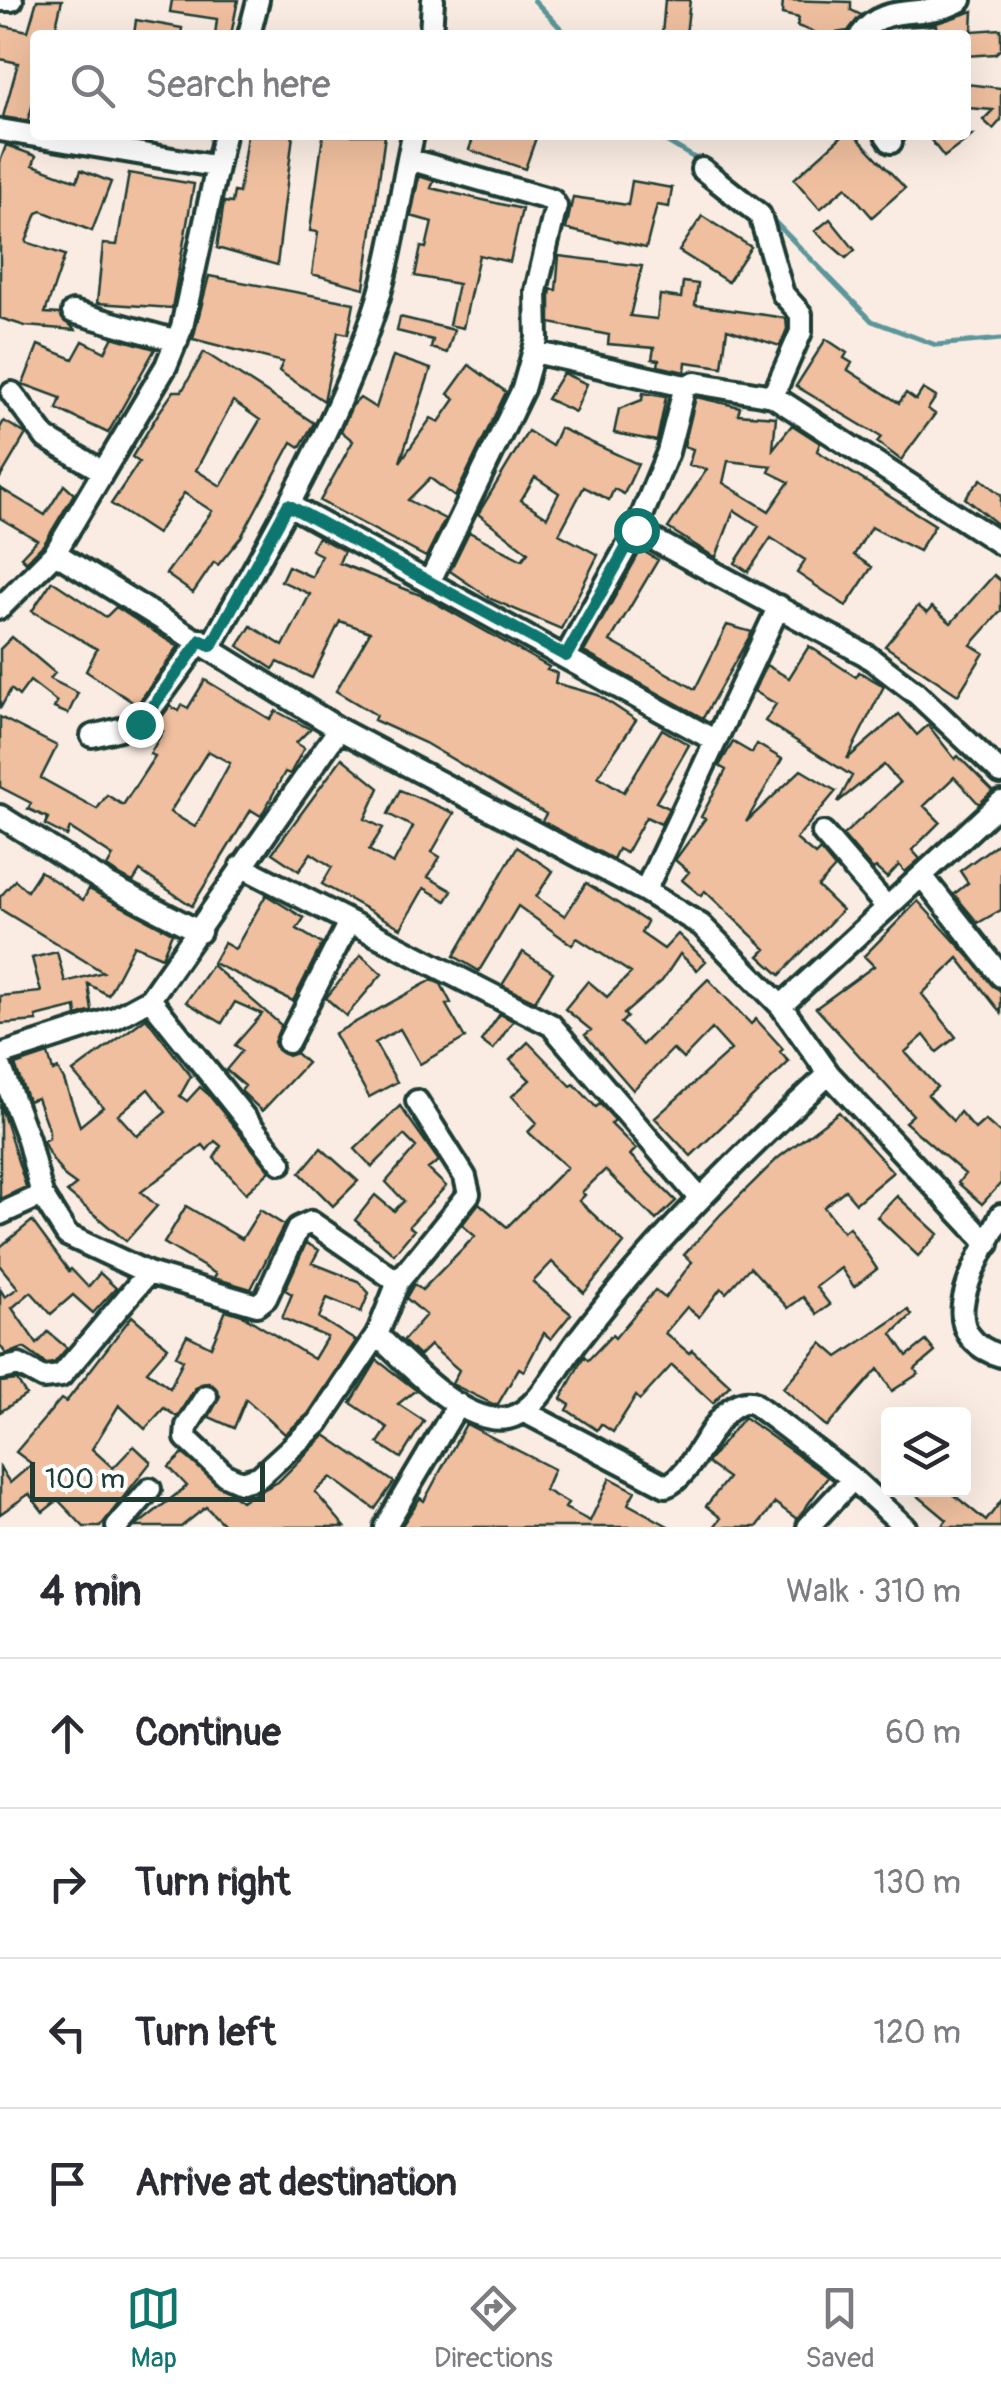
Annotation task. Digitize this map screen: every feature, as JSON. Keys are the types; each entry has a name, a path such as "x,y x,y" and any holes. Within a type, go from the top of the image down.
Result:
{"street":[{"path":"0,0 12,0"},
{"path":"251,30 258,0"},
{"path":"431,30 433,0"},
{"path":"863,30 868,20 891,5 950,6 961,0"},
{"path":"0,130 30,135"},
{"path":"59,140 214,166"},
{"path":"1,607 55,553 178,341 222,140"},
{"path":"92,736 140,724 206,642 288,505 374,311 412,140"},
{"path":"408,159 552,200 556,206 536,291 534,352 502,438 430,581"},
{"path":"702,169 760,215 783,294 801,314 801,332 773,396"},
{"path":"73,312 178,341"},
{"path":"534,352 684,386 696,383 773,396 1001,544"},
{"path":"566,656 636,530 668,452 684,386"},
{"path":"12,393 46,438 102,471"},
{"path":"288,505 714,740"},
{"path":"636,530 779,606 887,670 962,733 1001,774"},
{"path":"55,553 206,642 339,729 645,891 701,925 781,1006 829,1074 988,1244"},
{"path":"645,891 779,606"},
{"path":"0,1055 115,1018 150,999 339,729"},
{"path":"781,1006 1001,802"},
{"path":"0,816 109,885 200,932"},
{"path":"823,834 886,905"},
{"path":"241,866 551,1025 700,1200"},
{"path":"922,876 1001,976"},
{"path":"288,1042 348,924"},
{"path":"150,999 282,1163"},
{"path":"0,1065 28,1139 42,1194 67,1235 148,1273 257,1306 266,1298 305,1222 398,1282"},
{"path":"376,1335 458,1404 504,1419 525,1412 579,1338 700,1200 829,1074"},
{"path":"206,1396 187,1426 186,1438 225,1475 241,1482 259,1477 318,1424 376,1335 398,1282 470,1186 417,1101"},
{"path":"0,1214 42,1194"},
{"path":"1001,1215 962,1301 961,1318 969,1335 984,1350 1001,1356"},
{"path":"0,1368 18,1364 43,1378 61,1376 148,1273"},
{"path":"525,1412 666,1486 680,1481 713,1428 735,1405 752,1402 853,1480 905,1527"},
{"path":"385,1527 458,1404"},
{"path":"808,1527 853,1480"},
{"path":"117,1527 150,1489"}],"building":[{"path":"37,0 62,0 55,30 30,30 28,121 3,117 18,63 0,59 0,25 28,31"},
{"path":"172,0 238,0 232,30 216,30 217,19 170,12"},
{"path":"665,0 690,0 687,30 662,30"},
{"path":"783,0 851,2 851,10 861,15 849,30 808,30 797,26 799,18 782,14"},
{"path":"973,11 972,31 1001,29 1001,49 995,54 971,56 971,30 936,30 936,25 899,27 937,23"},
{"path":"136,20 182,28 182,30 135,30"},
{"path":"971,85 1001,88 1001,120 993,129 983,120 993,110 971,108"},
{"path":"246,140 292,140 277,265 217,248 224,202 232,203 234,192 239,193"},
{"path":"322,140 384,140 364,288 312,274 318,232 310,231"},
{"path":"472,140 535,140 525,169 469,150"},
{"path":"837,140 860,140 905,188 872,217 846,187 820,209 794,179"},
{"path":"931,140 966,140 944,157"},
{"path":"6,145 36,156 33,165 77,181 81,170 111,182 92,231 42,211 37,213 26,242 65,255 45,313 60,314 75,330 25,326 0,318 0,162"},
{"path":"129,173 194,184 172,308 97,303 103,244 117,245"},
{"path":"419,176 434,181 431,188 522,209 510,262 479,255 463,328 449,325 458,284 415,276 432,222 411,216"},
{"path":"632,181 672,188 669,207 657,205 646,248 566,229 573,197 628,205"},
{"path":"702,216 751,247 728,282 679,251"},
{"path":"830,219 855,250 846,258 815,231"},
{"path":"559,256 642,266 630,316 657,319 660,295 681,298 683,282 698,284 695,305 786,318 787,329 780,346 727,329 722,367 686,362 685,372 658,366 659,360 652,359 654,348 608,344 609,335 550,323 550,296 551,289 556,290"},
{"path":"209,276 354,303 348,334 338,332 324,401 279,371 283,362 193,339"},
{"path":"400,317 454,330 447,353 431,348 433,340 397,331"},
{"path":"113,337 155,349 108,433 57,409 61,398 23,384 38,345 73,359 83,341 105,352"},
{"path":"826,339 847,353 844,358 852,363 848,370 899,403 906,393 916,400 923,389 936,397 928,409 935,414 901,460 877,442 881,437 796,386"},
{"path":"204,352 314,423 300,447 292,442 241,537 218,565 214,562 193,593 166,574 212,511 184,493 157,534 111,504 139,462 132,457 158,414 174,391 182,391","holes":["233,401 260,420 221,486 196,470"]},
{"path":"393,356 431,369 400,462 431,418 439,422 455,399 448,394 469,365 506,392 455,497 430,478 408,500 445,519 426,557 320,501 353,441 341,431 352,406 360,398 376,408"},
{"path":"563,373 587,384 575,412 547,399"},
{"path":"643,393 666,397 657,441 614,433 619,409 642,400"},
{"path":"696,397 740,407 738,414 776,417 773,449 792,425 820,443 817,451 935,525 919,551 871,527 854,555 872,567 846,606 797,573 805,560 771,538 748,572 735,563 759,526 734,510 716,557 668,528 707,469 689,465 693,449 684,446","holes":["728,461 772,466 769,472 789,482 769,511 723,483"]},
{"path":"4,421 26,434 0,478 0,428"},
{"path":"560,428 638,464 624,494 614,489 609,500 584,487 559,534 598,555 561,629 491,599 450,571 469,532 522,560 528,552 478,514 528,431 552,446","holes":["535,477 559,493 547,517 521,500"]},
{"path":"981,479 1001,495 1001,527 965,498"},
{"path":"64,485 74,494 44,544 26,562 21,557 37,540 0,518 0,488 45,515"},
{"path":"318,537 344,551 339,563 423,596 549,667 547,670 557,673 555,683 598,695 636,720 598,776 624,792 662,729 689,745 656,802 669,808 661,824 646,817 626,853 618,849 613,859 542,821 546,814 425,743 374,720 376,715 336,691 370,632 340,621 312,678 278,662 273,669 238,646 251,626 283,646 310,594 281,581 288,566 312,577 321,555 311,550"},
{"path":"641,550 658,560 610,641 695,689 727,625 752,632 703,718 584,652"},
{"path":"994,575 1001,581 1001,611 971,645 984,653 958,695 885,646 918,606 927,613 932,607 951,623"},
{"path":"52,581 106,617 116,607 178,647 137,705 86,671 97,649 32,611"},
{"path":"12,637 55,673 50,679 78,693 68,714 54,708 57,702 30,681 19,696 11,689 0,709 0,649"},
{"path":"809,646 856,677 859,672 884,686 847,759 899,714 917,735 928,725 955,759 958,756 993,791 979,804 954,777 924,806 940,822 912,850 920,859 905,872 899,865 887,878 876,868 873,870 843,835 900,783 884,765 838,802 852,776 765,721 776,704 754,691 766,665 789,678"},
{"path":"205,680 270,719 276,711 310,729 296,743 304,748 290,774 285,772 261,816 251,810 192,906 140,871 133,882 116,873 107,867 113,856 70,828 67,836 45,825 48,818 28,809 31,803 0,787 0,717 57,746 41,778 97,809 107,795 123,805 155,756 150,754 163,731 155,726 170,706 179,711 182,705 188,708","holes":["208,751 230,763 195,827 170,812"]},
{"path":"733,742 752,753 757,744 782,759 746,822 801,770 836,791 796,839 815,855 820,850 835,868 818,887 842,910 780,975 759,956 766,949 705,891 701,896 682,880 689,872 675,860 705,819 701,817 726,770 719,766"},
{"path":"342,758 379,788 365,819 383,828 369,850 393,864 413,827 388,814 400,790 454,813 432,852 440,857 428,877 452,891 446,901 424,888 401,928 322,884 332,867 311,853 299,871 272,853"},
{"path":"1001,841 1001,910 978,923 954,894 968,883 960,871"},
{"path":"517,847 553,871 536,897 565,916 586,883 647,922 641,933 664,949 678,934 706,961 697,970 680,954 662,981 624,1014 627,1017 621,1023 642,1045 708,979 751,1024 756,1019 783,1049 780,1052 789,1062 691,1156 655,1118 731,1050 712,1029 683,1059 673,1049 633,1090 585,1035 591,1030 565,1009 588,981 607,997 631,973 577,938 572,945 518,906 479,971 454,956"},
{"path":"40,871 83,900 89,889 172,933 162,957 134,945 108,995 88,984 92,1011 77,1016 76,1007 36,1017 37,1021 0,1024 0,996 41,992 32,958 57,952 65,982 103,972 0,909 0,897 15,880 27,891"},
{"path":"266,895 304,918 297,929 322,944 293,1001 213,963 224,943 235,949"},
{"path":"918,901 1001,992 1001,1013 958,958 922,994 956,1037 937,1052 924,1035 905,1052 937,1087 928,1095 953,1121 960,1112 975,1129 985,1120 1001,1134 1001,1183 982,1204 958,1183 965,1174 905,1122 913,1115 816,1008 874,966 864,956"},
{"path":"523,952 553,972 535,1001 502,985"},
{"path":"361,955 382,974 346,1016 326,998"},
{"path":"212,965 281,1025 274,1042 277,1050 288,1056 296,1053 307,1063 262,1111 241,1091 245,1086 226,1070 242,1051 235,1045 262,1014 235,1002 222,1023 186,1002"},
{"path":"432,980 441,984 451,1003 446,1005 465,1038 420,1064 400,1029 375,1043 397,1082 369,1097 334,1034"},
{"path":"500,1014 513,1021 493,1050 481,1041"},
{"path":"146,1018 191,1076 180,1096 187,1101 200,1087 270,1171 246,1193 214,1158 221,1146 215,1141 207,1150 203,1145 141,1192 157,1206 126,1241 67,1192 76,1185 65,1177 49,1154 43,1141 49,1138 49,1131 37,1098 28,1101 15,1065 48,1054 53,1071 58,1069 64,1080 80,1126 103,1107 73,1072","holes":["148,1089 166,1112 137,1136 118,1115"]},
{"path":"528,1042 571,1086 574,1084 596,1107 600,1104 615,1120 611,1124 636,1149 630,1155 676,1201 656,1220 605,1170 582,1192 585,1195 579,1201 624,1243 584,1293 552,1262 533,1282 571,1314 551,1339 544,1333 524,1371 519,1368 498,1404 493,1404 452,1384 459,1370 430,1345 419,1356 403,1341 426,1315 406,1298 414,1284 422,1290 475,1236 462,1225 479,1203 507,1227 567,1167 528,1132 537,1123 512,1096 530,1080 510,1060"},
{"path":"0,1104 26,1187 0,1199"},
{"path":"400,1106 439,1161 428,1169 446,1186 409,1226 414,1230 394,1254 355,1220 375,1195 394,1211 404,1201 386,1182 416,1147 404,1135 372,1167 355,1149"},
{"path":"839,1112 893,1172 856,1203 845,1190 824,1207 843,1232 849,1227 877,1269 854,1287 841,1268 816,1287 830,1305 817,1314 803,1297 788,1308 750,1267 726,1293 721,1288 699,1317 687,1307 665,1333 689,1353 692,1350 730,1385 713,1403 672,1365 640,1400 636,1396 613,1432 601,1424 597,1430 567,1410 570,1405 561,1399 584,1356 588,1360 612,1335 615,1338 655,1290 665,1298 692,1262 684,1255 721,1214 778,1158"},
{"path":"321,1148 358,1181 333,1206 300,1173"},
{"path":"897,1196 938,1234 918,1256 877,1217"},
{"path":"186,1206 242,1239 260,1210 284,1225 251,1289 214,1278 216,1274 164,1243"},
{"path":"32,1221 69,1271 88,1287 100,1273 116,1288 93,1313 73,1295 51,1314 31,1292 12,1308 37,1344 48,1332 67,1348 54,1363 46,1364 24,1348 6,1354 0,1345 0,1289 5,1297 18,1288 0,1266 0,1247"},
{"path":"306,1243 319,1250 312,1263 358,1281 369,1293 361,1312 327,1298 319,1318 356,1341 308,1414 285,1434 246,1399 234,1428 209,1417 220,1396 208,1382 195,1388 177,1417 164,1408 145,1429 119,1405 92,1449 113,1468 134,1446 151,1462 100,1527 84,1527 58,1500 43,1512 29,1494 0,1514 0,1468 10,1483 32,1464 16,1452 61,1399 66,1402 132,1316 168,1347 147,1371 170,1388 183,1360 176,1356 187,1335 211,1347 226,1310 242,1315 314,1359 327,1337 282,1318 292,1294 285,1290"},
{"path":"908,1310 912,1315 892,1334 907,1356 926,1341 935,1352 915,1369 918,1374 892,1391 878,1369 827,1427 783,1388 822,1343 838,1357"},
{"path":"377,1360 416,1390 398,1404 424,1421 401,1458 378,1443 388,1428 351,1403"},
{"path":"17,1380 26,1395 0,1412 0,1382"},
{"path":"744,1417 828,1477 797,1519 775,1503 757,1527 714,1527 721,1518 706,1506 728,1478 707,1463"},
{"path":"466,1424 554,1469 545,1490 568,1503 565,1508 590,1521 610,1478 635,1491 628,1504 670,1527 401,1527 420,1498 424,1501"},
{"path":"325,1435 394,1482 375,1509 331,1477 315,1492 345,1527 226,1527 206,1507 181,1527 135,1527 187,1486 169,1467 183,1454 241,1501 278,1482"},
{"path":"919,1497 956,1497 986,1521 1001,1501 1001,1527 941,1527 947,1520"}],"waterway":[{"path":"534,0 562,30"},
{"path":"664,140 703,163"},
{"path":"729,178 748,193"},
{"path":"769,216 872,321 936,345 1001,339"}],"route":[{"path":"140,724 201,640 211,646 288,505 566,656 636,530"}]}
